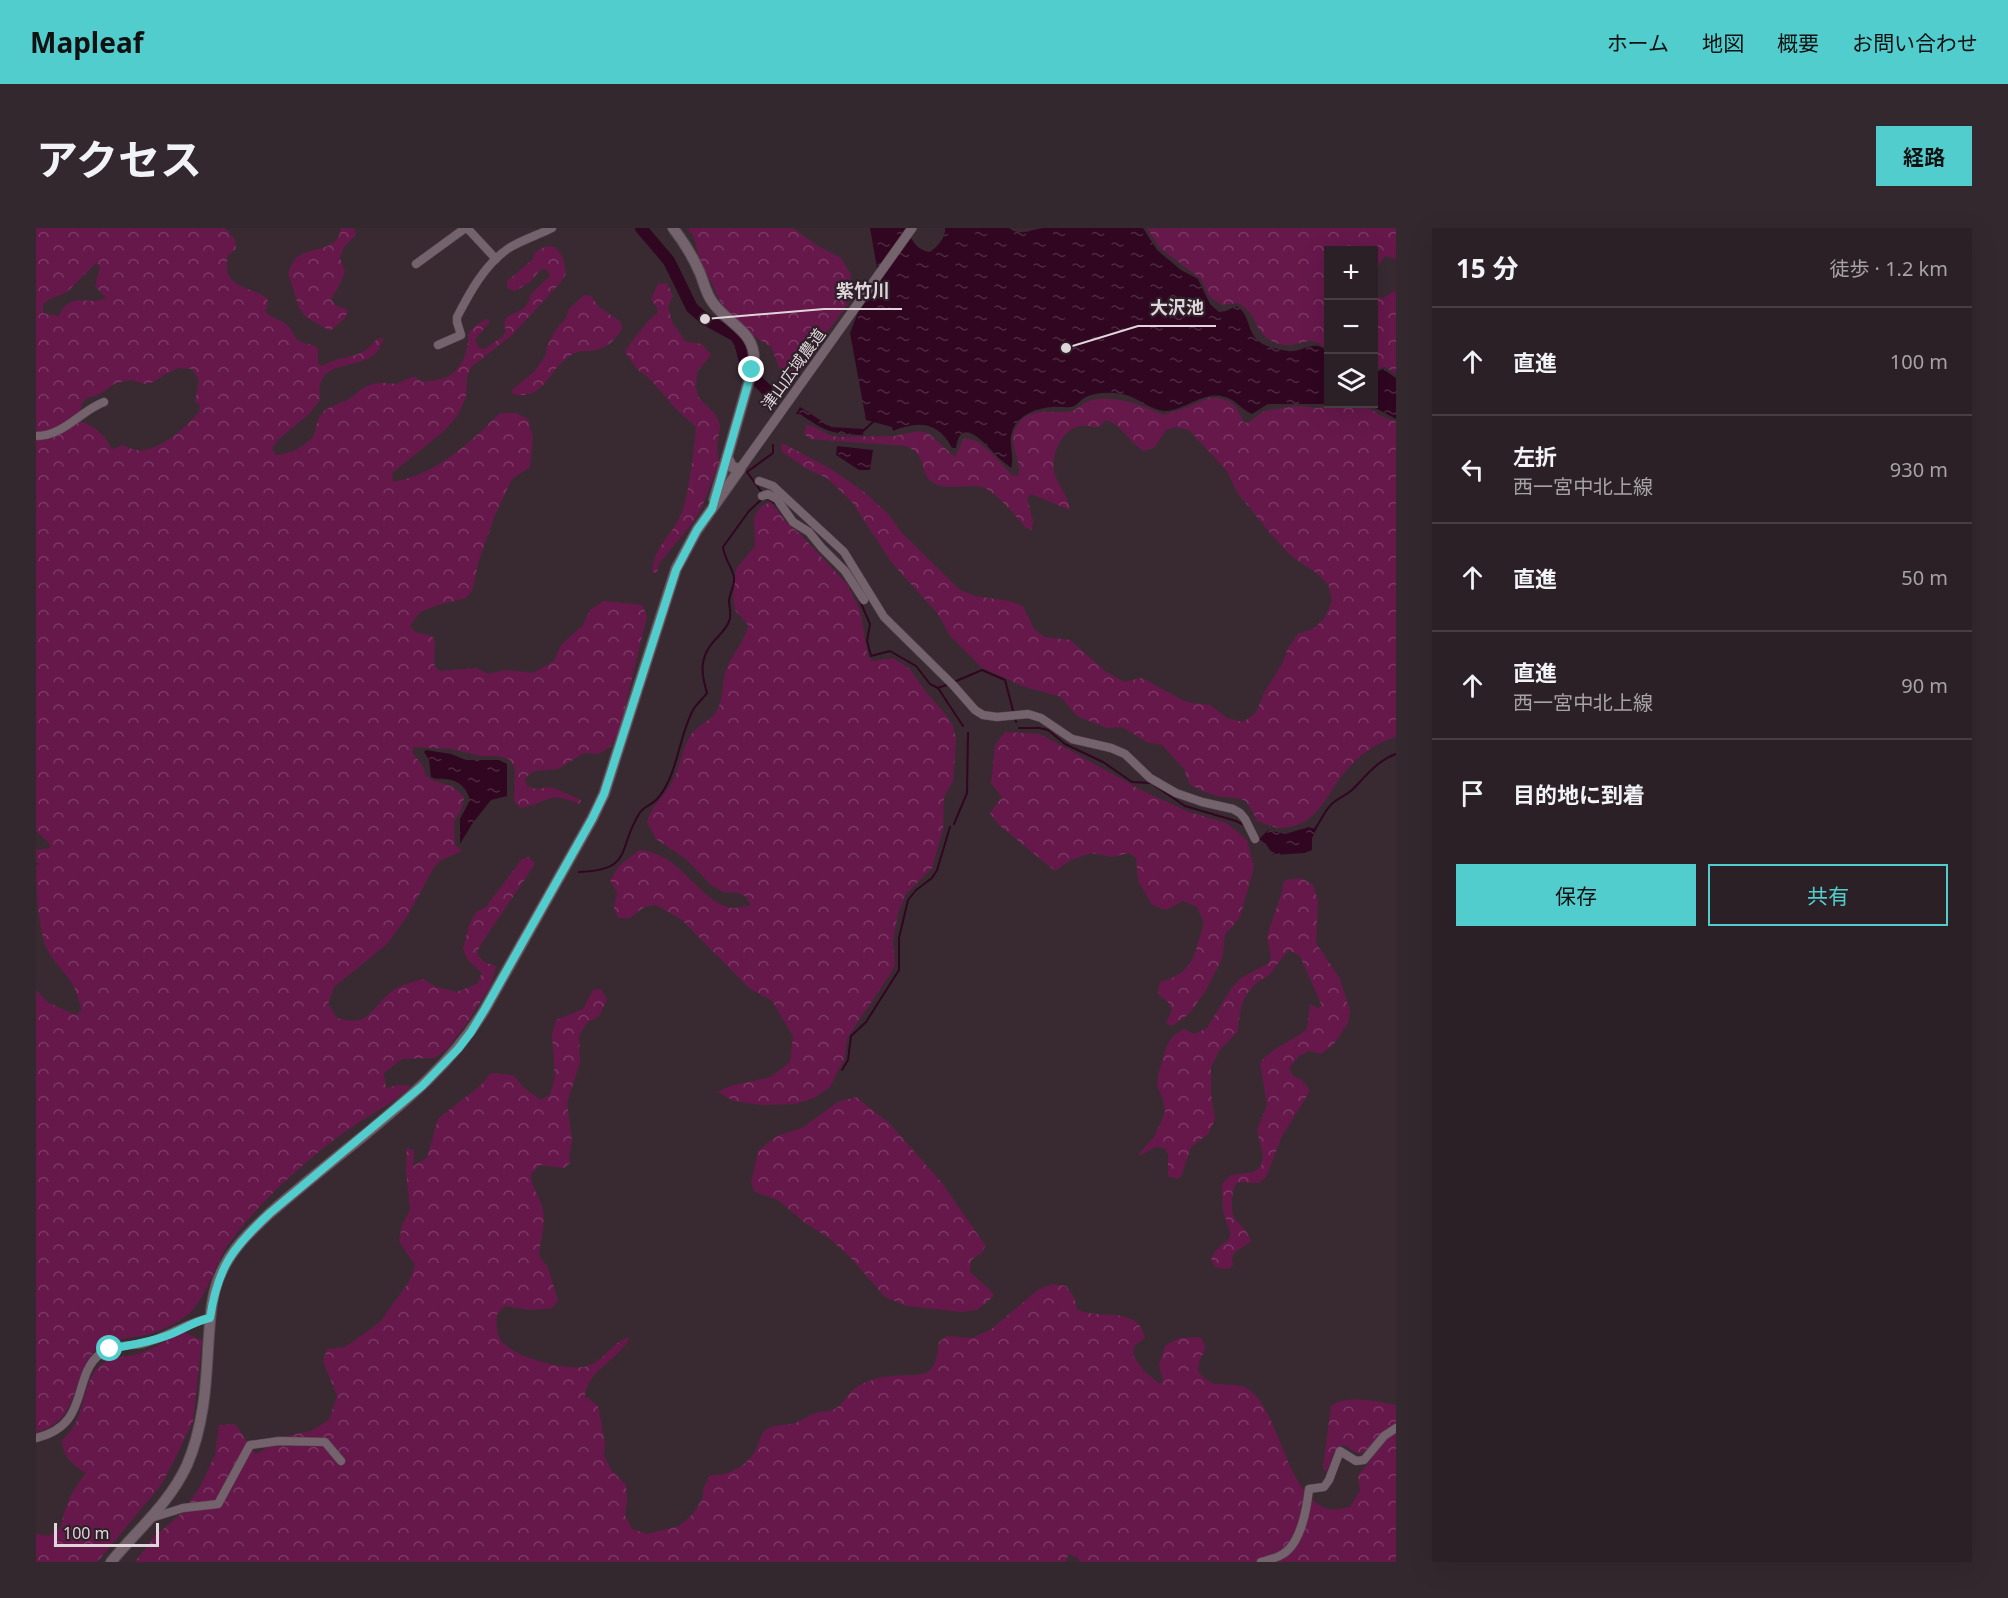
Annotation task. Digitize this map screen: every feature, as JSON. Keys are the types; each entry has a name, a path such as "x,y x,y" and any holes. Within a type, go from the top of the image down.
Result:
{"main road":[{"path":"673,228 688,249 714,305 751,341 754,354 751,374 712,509"},
{"path":"111,1562 151,1518 176,1486 187,1465 196,1438 206,1388 210,1318 220,1274 231,1254 270,1213 422,1086 471,1032 581,839 600,802 676,570 697,530 740,469 732,467 727,457"}],"street":[{"path":"438,345 461,335 457,322 458,316 480,278 496,259 511,246 552,228"},
{"name":"津山広域農道","path":"740,469 912,228"},
{"path":"416,264 464,229 468,229 496,259"},
{"path":"36,436 54,433 104,402"},
{"path":"759,481 772,486 844,552 852,561 884,617 975,710 983,715 997,717 1028,714 1041,718 1072,739 1111,748 1125,754 1150,778 1176,793 1240,813 1255,839"},
{"path":"762,496 768,494 777,500 793,522 809,532 845,571 864,600"},
{"path":"36,1438 57,1429 71,1416 90,1368 101,1353 168,1336 199,1320 210,1318"},
{"path":"1261,1562 1284,1553 1290,1548 1304,1518 1309,1489 1324,1487 1340,1451 1356,1461 1364,1460 1384,1436 1396,1428"},
{"path":"151,1518 183,1508 218,1504 250,1445 279,1441 325,1442 341,1461"}],"green space":[{"path":"36,228 225,228 235,240 236,249 228,255 227,266 232,280 267,298 268,305 265,311 286,324 298,340 318,348 318,364 323,366 358,354 377,339 384,338 374,355 365,360 336,368 323,378 320,400 308,415 280,438 272,448 276,455 293,451 304,445 313,437 324,411 349,399 364,387 378,383 396,384 414,376 422,382 451,375 463,359 468,334 476,325 487,319 490,321 475,340 479,348 485,349 502,337 506,331 504,323 507,317 523,309 531,294 550,276 546,269 540,270 530,282 515,291 507,288 507,281 533,259 535,252 546,246 555,247 563,257 566,273 561,282 511,336 471,367 467,377 466,397 458,415 444,431 392,473 393,482 409,478 438,465 476,436 500,413 516,413 528,419 533,438 530,467 512,479 495,515 478,563 473,589 466,598 420,612 410,626 415,632 432,636 435,642 434,664 439,671 477,668 488,674 505,670 533,673 554,661 561,645 583,625 590,610 604,601 642,605 647,616 620,728 611,746 599,754 584,753 558,769 534,771 525,778 527,786 536,789 551,787 581,800 579,804 554,798 520,808 514,801 515,768 509,759 481,756 451,749 414,747 412,752 424,768 425,775 455,788 464,798 461,810 454,822 455,845 462,851 441,860 434,867 408,915 387,944 334,987 328,1004 337,1018 357,1020 369,1015 395,989 423,979 436,987 457,992 477,984 482,973 468,960 463,949 469,925 476,912 485,908 522,859 529,857 535,864 479,947 477,954 484,962 496,966 491,985 448,1048 435,1058 402,1059 384,1073 386,1088 398,1085 411,1086 390,1103 327,1145 259,1207 226,1248 206,1290 188,1315 154,1333 101,1346 87,1362 68,1409 61,1419 50,1427 36,1432 36,990 49,1003 76,1015 82,1009 74,987 49,953 42,934 36,875 36,866 40,864 36,862 36,850 50,848 49,843 36,831","holes":["96,263 100,267 95,286 106,298 74,301 69,303 58,316 43,313 43,304 67,292","179,368 192,369 199,380 195,402 200,404 199,412 179,432 162,444 144,450 135,450 122,445 114,449 94,428 80,421 77,415 81,413 81,404 87,398 98,395 116,383 131,380 145,384 154,382"]},
{"path":"341,228 354,228 356,235 344,247 340,258 345,271 331,299 335,305 348,310 345,318 330,331 306,317 299,308 288,273 295,259 301,255 335,242"},
{"path":"687,228 793,228 816,245 841,258 851,275 847,305 792,381 784,378 771,347 731,316 720,301 699,257 694,237"},
{"path":"1147,228 1396,228 1396,259 1385,256 1378,266 1378,246 1324,246 1324,348 1307,341 1281,345 1267,338 1245,308 1238,303 1222,305 1210,297 1201,279 1160,248"},
{"path":"667,283 673,296 668,306 672,322 686,342 702,344 711,355 697,372 696,388 699,398 715,414 720,425 717,448 719,463 702,507 693,523 659,563 657,572 652,573 659,549 683,511 696,427 676,409 649,378 637,369 625,352 645,325 657,314 658,309 651,299 658,284"},
{"path":"1396,290 1396,374 1385,367 1378,368 1378,296 1382,299"},
{"path":"584,295 591,296 599,307 621,322 622,329 612,342 604,347 578,352 566,359 533,393 512,394 512,390 534,372 546,355 547,346 555,331 566,318 568,310"},
{"path":"1209,398 1222,399 1231,403 1238,410 1243,422 1248,423 1264,411 1296,406 1369,408 1396,422 1396,737 1377,745 1359,757 1313,815 1293,826 1279,828 1257,821 1249,805 1242,799 1214,795 1190,785 1184,769 1162,745 1147,742 1122,727 1107,728 1077,716 1061,697 1022,686 981,667 950,636 938,614 892,563 852,502 827,478 807,469 781,451 782,443 831,469 864,492 960,590 975,596 1009,601 1023,606 1034,629 1044,637 1070,640 1105,671 1124,682 1142,678 1186,702 1210,705 1227,718 1243,722 1256,713 1264,693 1298,634 1313,629 1324,619 1332,601 1329,586 1319,575 1290,555 1269,532 1237,492 1227,471 1189,430 1176,427 1166,430 1155,447 1144,451 1117,426 1106,420 1099,427 1073,428 1062,439 1054,461 1055,475 1066,496 1070,510 1031,494 1027,498 1033,521 1032,530 1026,528 1006,505 987,489 976,486 950,487 932,482 925,474 918,454 906,446 810,439 804,434 806,425 839,437 895,436 918,431 929,434 955,457 964,438 971,439 991,452 1013,476 1019,475 1013,445 1014,433 1022,420 1033,413 1068,412 1092,400 1101,399 1120,400 1163,415"},
{"path":"771,502 786,522 847,584 860,610 868,657 873,661 893,658 909,668 946,715 953,726 956,739 953,781 944,797 943,829 932,868 906,894 898,914 893,940 895,964 891,973 847,1038 845,1057 830,1087 814,1098 795,1104 761,1105 734,1101 717,1092 731,1086 771,1077 790,1062 793,1036 772,1001 749,988 681,919 656,905 644,907 630,918 618,918 614,908 617,892 610,880 619,866 639,850 655,853 668,860 721,904 733,908 751,905 746,897 739,893 723,892 711,885 686,859 656,839 647,822 652,810 674,778 690,736 714,715 719,707 726,670 748,625 735,610 733,599 736,569 755,546 754,518 761,506"},
{"path":"1005,732 1040,734 1143,791 1189,812 1227,823 1247,840 1254,867 1240,917 1225,935 1222,959 1206,990 1189,1014 1172,1026 1166,1023 1172,1010 1168,1002 1158,994 1160,982 1172,978 1187,968 1195,953 1204,923 1197,907 1183,901 1166,910 1152,905 1138,880 1136,858 1129,853 1112,857 1091,853 1071,860 1055,871 999,825 990,813 1002,797 991,783 995,745"},
{"path":"1301,878 1313,885 1318,901 1316,943 1340,979 1350,1011 1348,1023 1333,1045 1321,1054 1309,1051 1299,1056 1289,1068 1293,1076 1302,1080 1310,1091 1282,1136 1266,1177 1259,1183 1238,1182 1235,1186 1232,1200 1233,1214 1251,1241 1235,1252 1232,1258 1233,1265 1229,1269 1215,1267 1211,1259 1216,1250 1230,1238 1223,1211 1222,1184 1231,1175 1254,1172 1261,1166 1263,1156 1257,1130 1267,1105 1260,1063 1270,1053 1307,1029 1310,1004 1317,1008 1322,1006 1300,956 1289,950 1270,974 1253,986 1245,997 1239,1017 1238,1031 1220,1050 1211,1067 1211,1093 1215,1120 1208,1134 1191,1147 1181,1177 1177,1179 1168,1176 1168,1154 1164,1148 1155,1147 1138,1155 1154,1137 1165,1113 1163,1099 1157,1086 1167,1045 1173,1036 1184,1029 1194,1034 1207,1028 1231,989 1241,978 1269,963 1271,957 1267,936 1283,883 1286,880"},
{"path":"601,989 607,1000 599,1016 588,1022 579,1035 580,1063 567,1103 572,1141 570,1163 564,1168 540,1165 531,1174 543,1212 544,1224 539,1255 548,1268 558,1300 552,1308 531,1310 505,1306 497,1314 497,1323 501,1341 504,1344 534,1359 566,1367 591,1365 618,1343 630,1337 619,1352 591,1379 585,1396 598,1406 605,1443 604,1456 612,1471 626,1485 625,1515 632,1529 647,1534 679,1526 693,1514 703,1498 703,1489 710,1475 730,1472 747,1461 756,1450 766,1430 773,1426 792,1424 810,1415 833,1410 854,1389 872,1380 926,1373 934,1364 939,1342 947,1336 972,1338 990,1330 1038,1290 1052,1284 1066,1286 1074,1297 1077,1309 1095,1314 1126,1317 1141,1327 1145,1338 1134,1346 1133,1355 1144,1371 1160,1384 1163,1380 1159,1365 1165,1346 1179,1338 1200,1337 1206,1347 1199,1362 1198,1372 1212,1383 1238,1385 1252,1392 1271,1420 1294,1474 1303,1489 1314,1501 1328,1509 1350,1507 1360,1491 1358,1475 1372,1459 1366,1451 1359,1454 1344,1445 1334,1452 1327,1472 1323,1468 1331,1406 1346,1400 1396,1405 1396,1562 1080,1562 1078,1558 1069,1554 1065,1562 135,1562 154,1537 182,1513 200,1487 215,1455 219,1425 235,1424 256,1454 286,1436 311,1431 329,1420 337,1396 323,1361 327,1349 345,1347 379,1323 409,1282 415,1265 399,1241 402,1225 410,1210 406,1170 407,1148 414,1150 413,1166 427,1158 438,1119 481,1085 491,1073 513,1075 524,1088 541,1100 550,1095 555,1078 552,1034 556,1020 583,1009 593,990"},
{"path":"856,1097 889,1123 942,1183 985,1245 983,1252 971,1260 970,1272 994,1296 977,1310 962,1312 907,1306 885,1297 850,1257 829,1238 805,1223 778,1200 755,1192 751,1183 758,1151 777,1136 802,1128 838,1102"},
{"path":"183,1332 202,1340 193,1421 161,1485 97,1562 36,1562 36,1534 49,1536 61,1527 70,1498 86,1473 70,1460 64,1451 62,1440 75,1425 95,1371 105,1362 141,1353"}],"water":[{"path":"870,228 906,228 918,247 930,252 943,239 945,228 1009,228 1022,232 1044,228 1143,228 1157,250 1181,270 1198,279 1210,304 1219,312 1236,306 1241,309 1253,334 1261,343 1288,351 1310,346 1324,349 1324,404 1268,404 1252,414 1229,398 1209,396 1179,408 1164,411 1122,394 1094,394 1073,406 1034,411 1018,421 1012,432 1011,468 983,441 969,433 963,433 959,437 956,448 952,448 934,428 919,425 893,431 892,427 866,420 850,333 860,307 879,279"},
{"path":"1383,369 1396,378 1396,419 1375,408 1378,408 1378,371"},
{"path":"800,407 831,427 864,429 863,435 836,433 816,425 800,414 796,414"},
{"path":"837,446 873,450 870,470 859,470 836,455"},
{"path":"426,750 451,754 466,760 499,760 507,764 507,796 491,800 460,844 460,819 470,800 464,788 458,783 431,777 429,760 424,752"},
{"path":"1318,826 1312,838 1312,850 1305,853 1273,855 1266,844 1259,839 1268,830 1285,834 1309,827 1314,829"}],"waterway":[{"path":"641,228 669,261 692,308 705,319 736,336 748,372 773,396"},
{"path":"863,431 874,421"},
{"path":"763,494 747,472 773,453 773,445"},
{"path":"579,872 608,867 616,862 639,814 658,798 668,783 689,719 707,693 703,679 706,653 726,628 730,618 729,600 734,577 723,547 749,511 763,498"},
{"path":"767,498 777,505"},
{"path":"860,601 870,624 867,641 871,656 890,651 916,666 930,684 938,688 963,726"},
{"path":"954,682 982,670 1005,680 1016,722"},
{"path":"938,688 949,684"},
{"path":"1019,728 1048,730 1065,744 1103,762 1132,782 1151,783 1185,806 1246,826"},
{"path":"954,824 967,793 968,733"},
{"path":"1313,831 1331,804 1352,790 1378,765 1396,754"},
{"path":"842,1070 848,1060 851,1036 866,1022 899,970 899,938 908,900 916,890 932,878 937,870 950,827"}],"place":[{"name":"紫竹川","path":"705,319"},
{"name":"大沢池","path":"1066,348"}],"route":[{"path":"110,1349 141,1344 168,1336 199,1320 210,1318 220,1274 231,1254 247,1235 270,1213 400,1106 441,1067 471,1032 604,794 676,570 697,530 712,509 752,370"}]}
